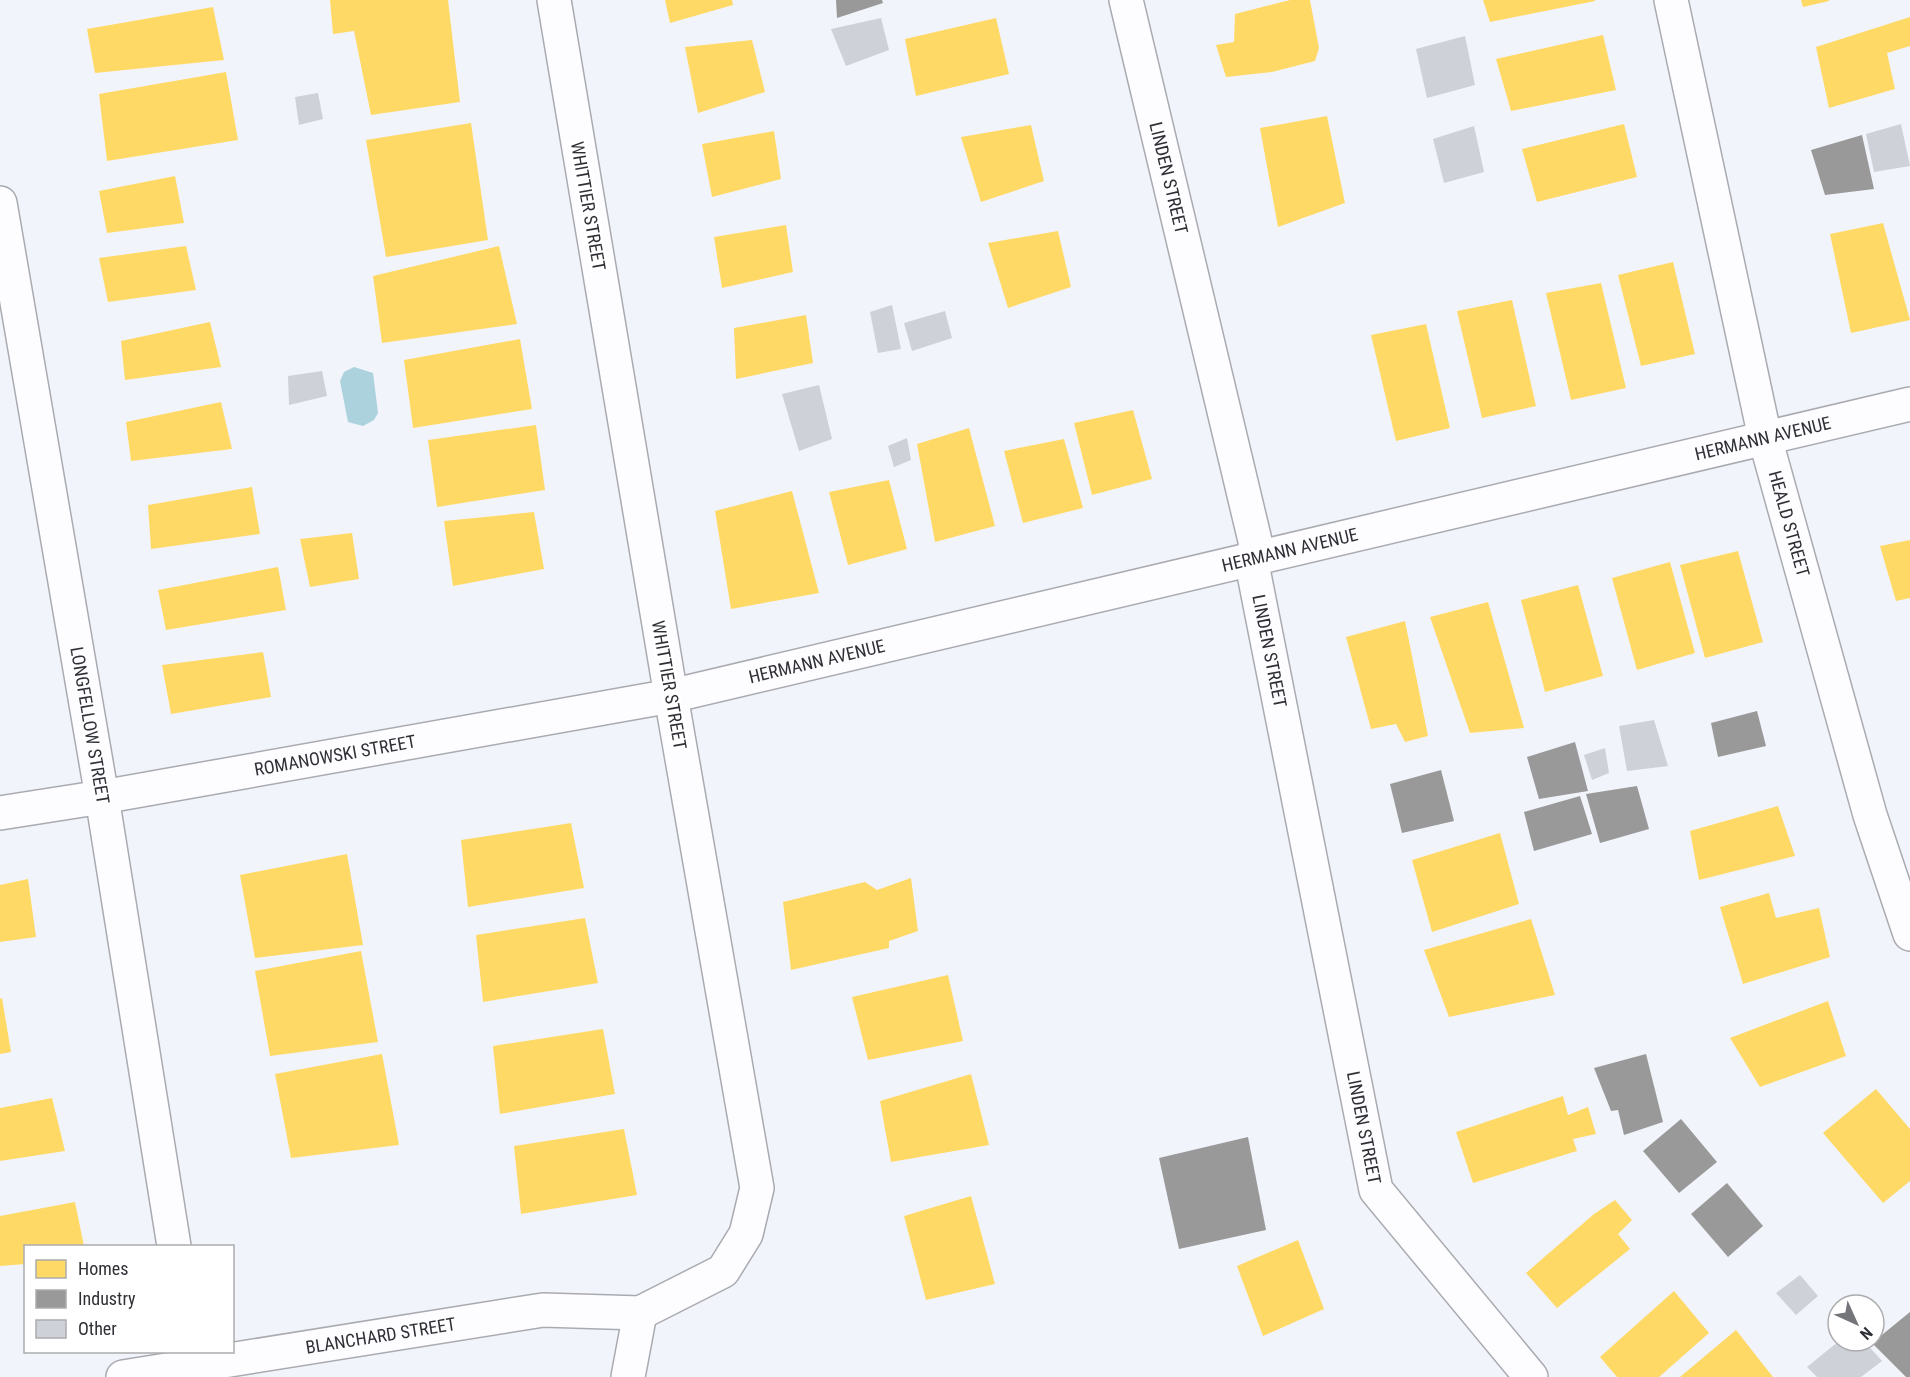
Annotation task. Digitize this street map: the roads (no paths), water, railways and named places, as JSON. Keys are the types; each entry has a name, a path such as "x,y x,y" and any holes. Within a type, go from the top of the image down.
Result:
{"street":[{"name":"WHITTIER STREET","path":"554,0 671,696 757,1188 746,1234 723,1271 640,1313"},
{"name":"LINDEN STREET","path":"1126,0 1256,544 1251,559 1376,1190 1530,1377"},
{"name":"HEALD STREET","path":"1671,0 1765,438 1870,815 1910,934"},
{"name":"LONGFELLOW STREET","path":"0,203 102,797 174,1245"},
{"name":"HERMANN AVENUE","path":"671,696 1910,404"},
{"name":"ROMANOWSKI STREET","path":"0,813 671,696"},
{"name":"BLANCHARD STREET","path":"123,1377 191,1359 543,1310 640,1313"},
{"path":"628,1377 640,1313"}],"water":[{"path":"354,367 373,373 378,413 374,420 363,426 348,422 340,381 344,372"}]}
